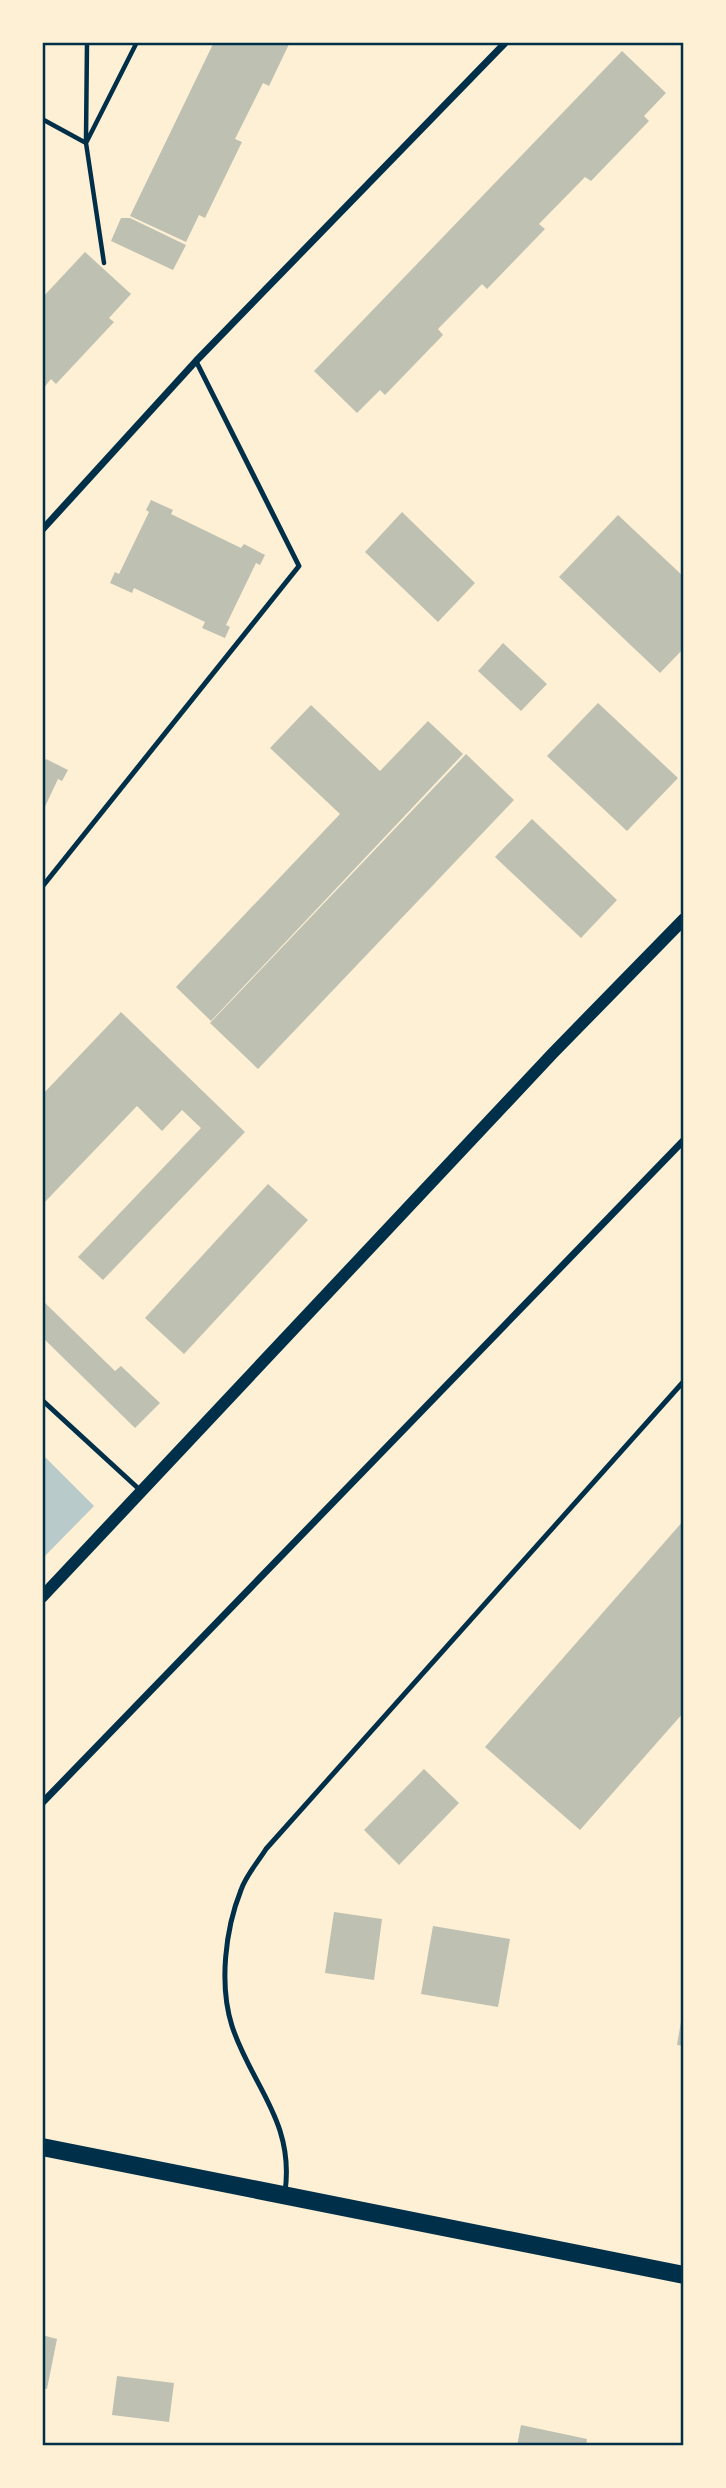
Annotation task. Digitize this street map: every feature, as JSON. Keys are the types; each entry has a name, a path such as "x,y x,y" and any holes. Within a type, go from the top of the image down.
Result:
{"main road":[{"path":"42,2147 684,2275"}],"street":[{"path":"42,530 196,361 506,42"},
{"path":"42,1597 554,1053 684,919"},
{"path":"42,1803 684,1140"}],"lane":[{"path":"42,887 299,566 196,361"},
{"path":"285,2197 285,2160 281,2132 272,2105 232,2027 225,1993 232,1918 241,1888 266,1849 684,1381"},
{"path":"42,1400 141,1492"}],"path":[{"path":"87,42 86,144 104,263"},
{"path":"86,144 136,42"},
{"path":"42,119 86,144"}],"shaded area":[{"path":"42,1454 94,1506 42,1559"}],"building":[{"path":"214,42 290,42 269,86 263,83 235,139 242,142 205,218 199,215 186,242 130,216"},
{"path":"622,51 666,93 644,116 649,121 591,181 585,177 539,224 545,229 487,289 482,284 438,329 443,335 385,395 380,390 357,413 314,371"},
{"path":"121,218 130,218 186,245 173,270 111,241"},
{"path":"85,252 131,294 109,318 114,322 56,384 51,379 42,390 42,298"},
{"path":"151,500 173,510 171,514 241,548 244,544 265,555 260,565 256,563 226,625 230,627 225,638 202,628 205,622 134,588 132,593 110,583 115,572 119,574 149,512 146,510"},
{"path":"402,512 475,583 438,622 365,552"},
{"path":"618,515 684,577 684,648 660,673 559,577"},
{"path":"503,643 547,684 521,711 478,671"},
{"path":"598,703 678,778 627,831 547,756"},
{"path":"311,705 380,771 428,721 463,754 211,1021 176,987 340,814 270,748"},
{"path":"466,754 514,800 258,1069 210,1023"},
{"path":"46,759 68,770 62,781 58,779 42,813 42,763"},
{"path":"532,819 617,900 581,938 495,857"},
{"path":"121,1012 245,1132 103,1280 78,1257 201,1128 182,1110 162,1131 137,1106 42,1205 42,1095"},
{"path":"268,1184 308,1220 184,1354 145,1318"},
{"path":"42,1300 115,1371 121,1366 160,1403 135,1428 42,1337"},
{"path":"684,1520 684,1712 580,1830 485,1747"},
{"path":"424,1769 459,1803 399,1865 364,1830"},
{"path":"334,1912 382,1919 374,1980 325,1973"},
{"path":"433,1926 510,1939 498,2007 421,1994"},
{"path":"684,2010 684,2046 677,2045"},
{"path":"42,2335 57,2339 47,2389 42,2388"},
{"path":"117,2376 174,2383 169,2422 112,2415"},
{"path":"521,2425 587,2439 586,2446 517,2446"}]}
